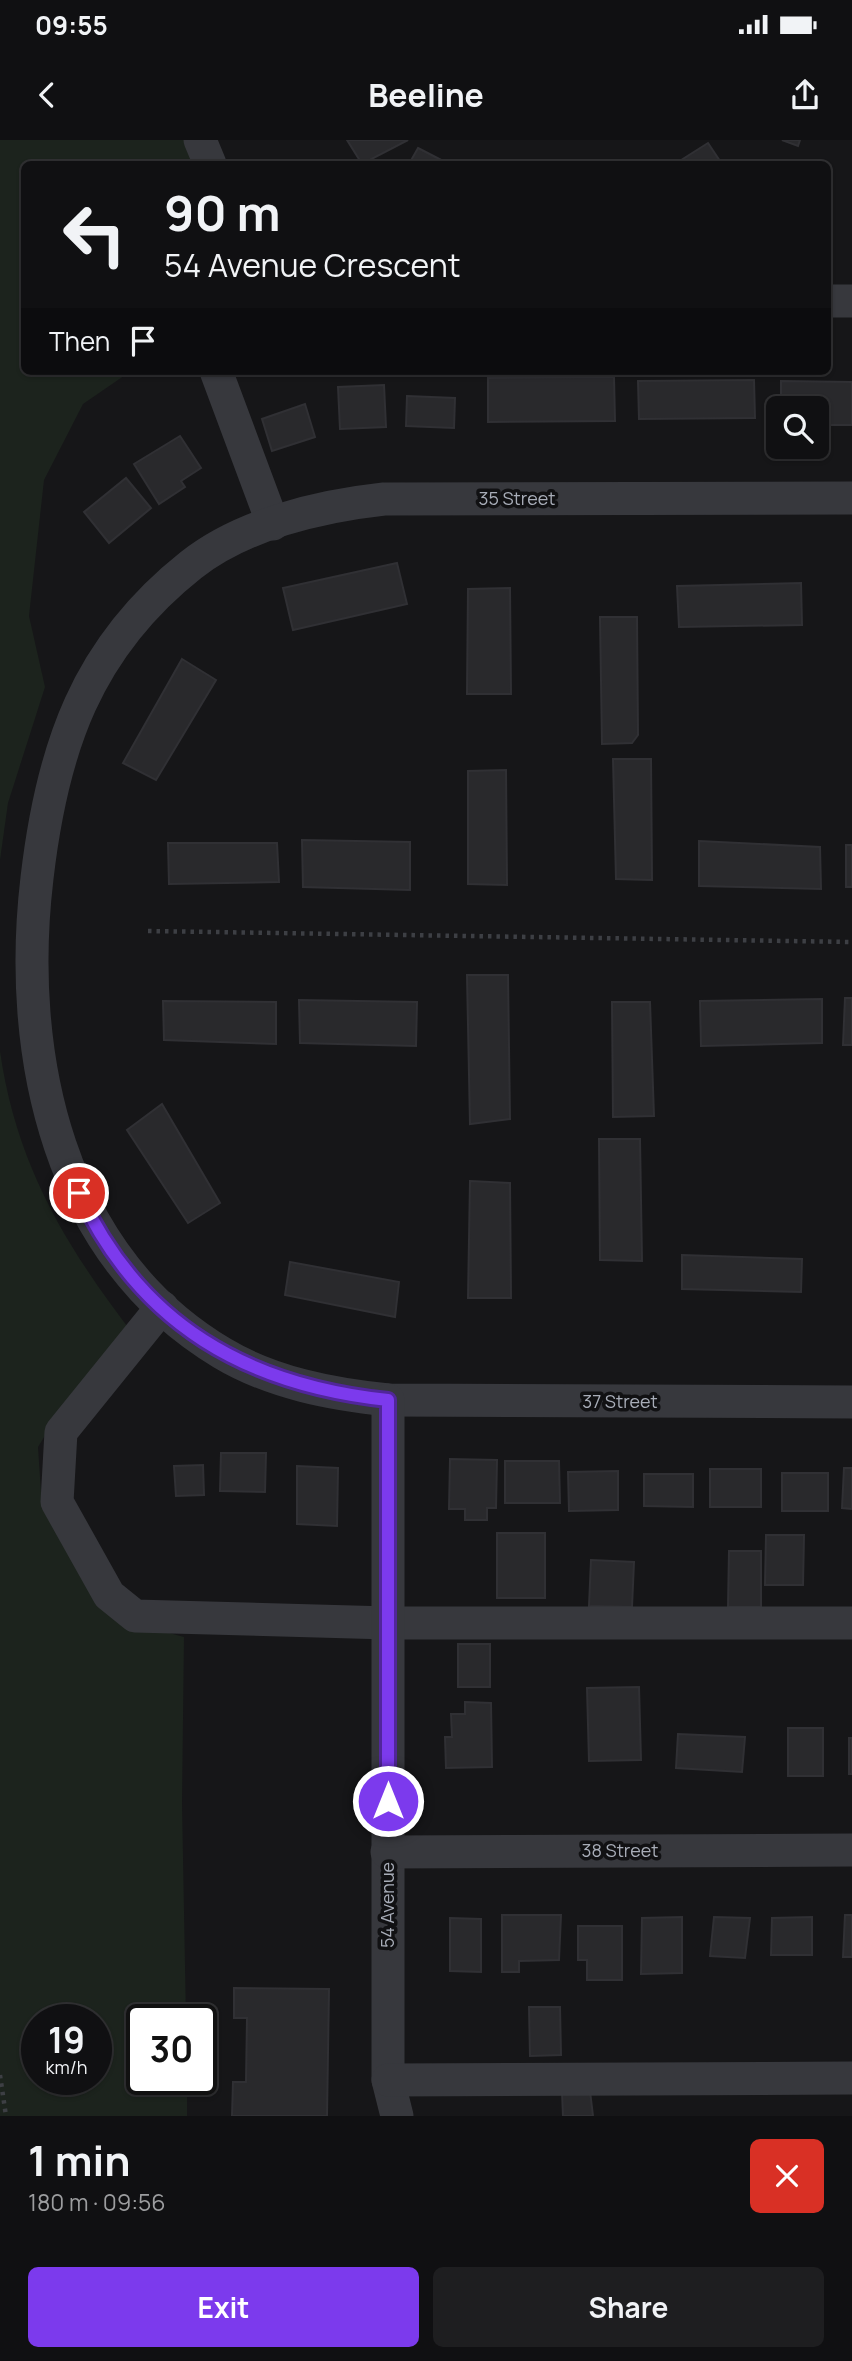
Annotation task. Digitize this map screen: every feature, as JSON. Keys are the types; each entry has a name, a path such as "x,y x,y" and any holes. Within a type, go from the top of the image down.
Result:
{"street":[{"path":"200,140 209,161"},
{"path":"831,301 852,301"},
{"path":"217,375 273,524"},
{"name":"35 Street","path":"162,1307 115,1256 72,1179 55,1132 42,1082 30,966 41,840 52,781 67,730 89,684 115,644 145,606 193,563 233,541 273,524 354,503 384,499 852,498"},
{"path":"162,1307 61,1432 58,1502 109,1595 135,1616 389,1623 852,1623"},
{"name":"37 Street","path":"162,1307 224,1354 262,1371 336,1394 388,1400 852,1402"},
{"name":"54 Avenue","path":"388,1400 388,2080 397,2116"},
{"name":"38 Street","path":"387,1852 852,1850"},
{"path":"388,2080 852,2078"}],"path":[{"path":"148,931 852,942"},
{"path":"0,2075 6,2116"}],"shaded area":[{"path":"0,140 197,140 209,161 21,161 21,375 125,375 83,404 44,480 29,616 45,687 8,803 0,860"},
{"path":"0,1051 18,1130 47,1202 86,1268 133,1334 60,1411 38,1447 41,1492 111,1617 184,1637 182,1803 186,2004 126,2004 126,2095 187,2095 187,2116 0,2116"}],"building":[{"path":"347,140 408,140 368,161 360,161"},
{"path":"782,140 800,140 798,146"},
{"path":"708,143 720,161 680,161"},
{"path":"418,148 443,161 411,161"},
{"path":"614,377 615,421 488,422 488,378"},
{"path":"754,380 755,418 639,419 638,381"},
{"path":"781,381 852,382 852,425 829,425 829,396 781,396"},
{"path":"384,385 386,427 340,429 338,387"},
{"path":"407,396 455,398 454,428 406,426"},
{"path":"305,404 315,437 272,451 262,419"},
{"path":"180,436 201,468 181,481 185,487 159,504 134,464"},
{"path":"126,478 151,508 109,543 84,512"},
{"path":"397,563 407,604 293,630 283,588"},
{"path":"801,583 802,625 679,627 677,586"},
{"path":"510,588 511,694 467,694 468,589"},
{"path":"600,617 637,617 638,735 632,743 602,744"},
{"path":"182,659 216,680 156,780 123,763"},
{"path":"613,759 651,759 652,880 616,879"},
{"path":"506,770 507,885 468,884 468,771"},
{"path":"302,840 410,842 410,890 303,887"},
{"path":"699,841 820,847 821,889 699,886"},
{"path":"168,843 277,843 279,882 169,884"},
{"path":"846,845 852,845 852,887 846,887"},
{"path":"467,975 508,975 510,1119 470,1124"},
{"path":"845,998 852,998 852,1045 843,1045"},
{"path":"822,999 822,1043 701,1046 700,1001"},
{"path":"299,1000 417,1002 416,1046 300,1043"},
{"path":"163,1001 276,1002 276,1044 164,1040"},
{"path":"612,1002 650,1002 654,1116 613,1117"},
{"path":"162,1104 220,1203 188,1223 127,1130"},
{"path":"599,1139 640,1139 642,1261 600,1260"},
{"path":"470,1181 510,1183 511,1298 468,1298"},
{"path":"682,1255 802,1259 801,1292 682,1289"},
{"path":"290,1262 399,1282 395,1317 285,1295"},
{"path":"221,1453 266,1453 265,1492 220,1491"},
{"path":"450,1459 497,1460 496,1508 487,1508 487,1520 465,1520 465,1509 449,1509"},
{"path":"505,1461 559,1461 560,1503 505,1503"},
{"path":"203,1465 204,1495 176,1496 174,1466"},
{"path":"297,1466 338,1468 337,1526 297,1524"},
{"path":"844,1468 852,1468 852,1509 842,1508"},
{"path":"710,1469 761,1469 761,1507 710,1507"},
{"path":"618,1471 618,1510 569,1511 568,1472"},
{"path":"782,1473 828,1473 828,1511 782,1511"},
{"path":"644,1474 693,1474 693,1507 644,1506"},
{"path":"497,1533 545,1533 545,1598 497,1598"},
{"path":"766,1535 804,1535 803,1585 765,1585"},
{"path":"729,1551 761,1551 761,1607 728,1607"},
{"path":"591,1560 634,1562 632,1607 589,1606"},
{"path":"458,1644 490,1644 490,1687 458,1687"},
{"path":"639,1687 641,1760 589,1761 587,1688"},
{"path":"465,1702 491,1703 492,1767 446,1768 445,1737 452,1737 451,1714 465,1714"},
{"path":"788,1728 823,1728 823,1776 788,1776"},
{"path":"678,1734 745,1737 742,1772 676,1768"},
{"path":"849,1738 852,1738 852,1774 849,1774"},
{"path":"502,1915 561,1915 559,1960 519,1961 519,1972 502,1972"},
{"path":"845,1915 852,1915 852,1957 843,1957"},
{"path":"682,1917 682,1973 641,1974 642,1918"},
{"path":"714,1917 750,1918 745,1958 710,1956"},
{"path":"812,1917 812,1955 771,1955 772,1918"},
{"path":"450,1918 481,1919 481,1972 450,1971"},
{"path":"578,1926 622,1926 622,1980 587,1980 587,1960 578,1960"},
{"path":"234,1988 329,1989 327,2116 232,2116 233,2082 246,2082 247,2018 234,2018"},
{"path":"529,2007 560,2007 561,2055 530,2056"},
{"path":"590,2091 593,2116 563,2116 562,2092"}],"route":[{"path":"79,1193 99,1232 135,1279 162,1307 224,1354 296,1384 336,1394 388,1400 388,1801"}]}
